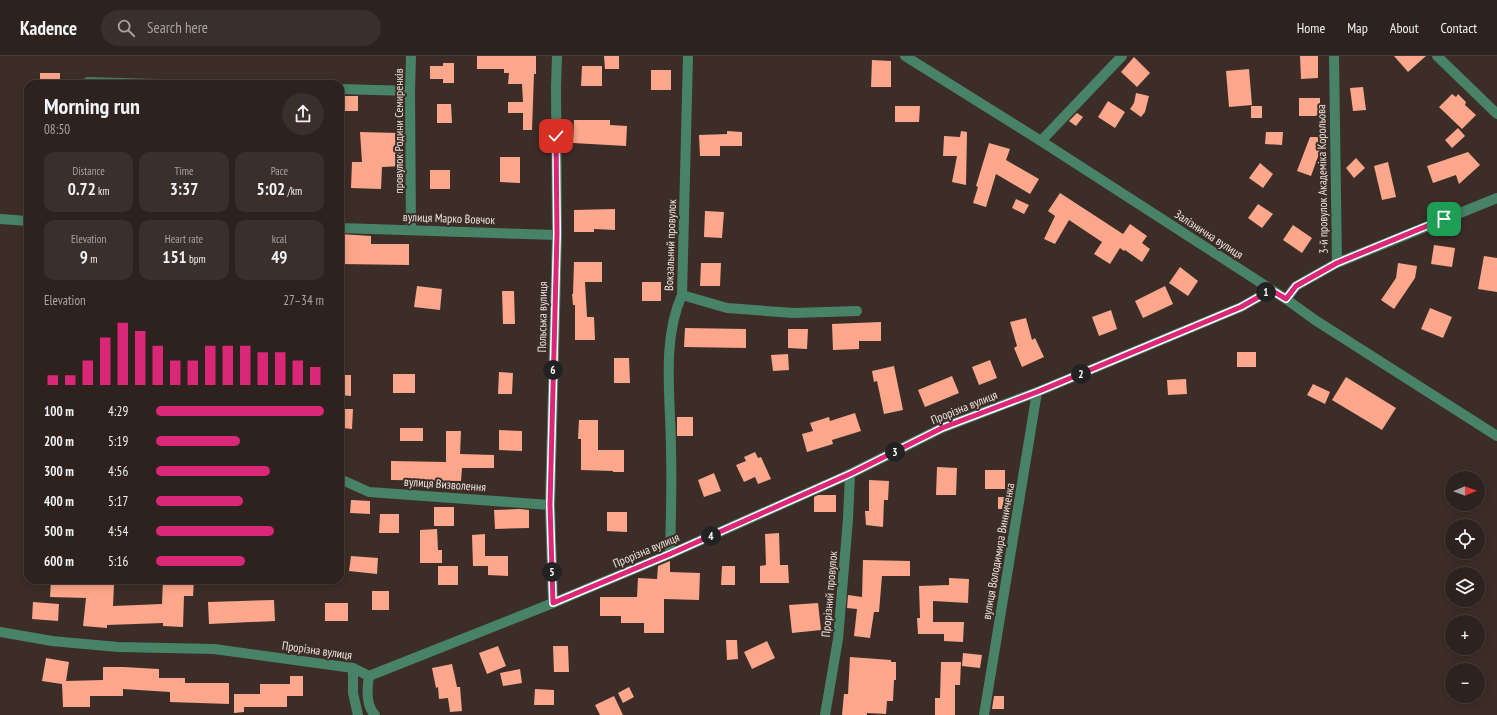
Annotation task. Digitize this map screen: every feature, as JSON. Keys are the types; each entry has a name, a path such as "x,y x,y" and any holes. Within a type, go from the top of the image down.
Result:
{"street":[{"name":"провулок Родини Семиренків","path":"411,56 411,230"},
{"name":"Польська вулиця","path":"553,603 550,505 557,234 557,56"},
{"name":"Вокзальний провулок","path":"670,554 671,450 669,350 677,307 682,295 688,56"},
{"name":"Залізнична вулиця","path":"905,56 1041,141 1286,299 1315,320 1497,436"},
{"path":"1041,141 1122,56"},
{"name":"3-й провулок Академіка Корольова","path":"1286,299 1296,286 1337,263 1334,56"},
{"path":"1437,56 1497,114"},
{"path":"344,89 410,91"},
{"path":"1337,263 1497,198"},
{"path":"0,219 24,220"},
{"name":"вулиця Марко Вовчок","path":"344,228 557,234"},
{"name":"Прорізна вулиця","path":"0,632 52,641 118,647 214,649 353,668 369,676 553,603 670,554 850,474 942,428 1037,392 1241,307 1271,290"},
{"path":"682,295 727,308 793,313 856,311"},
{"name":"вулиця Володимира Винниченка","path":"984,715 1037,392"},
{"name":"Прорізний провулок","path":"825,715 838,639 848,519 850,474"},
{"name":"вулиця Визволення","path":"344,482 369,492 550,505"},
{"path":"353,668 353,692 358,715"},
{"path":"369,676 367,688 371,711 375,715"}],"building":[{"path":"477,56 536,56 532,130 523,130 523,113 508,113 508,102 523,102 522,84 508,84 509,73 504,73 504,69 477,69"},
{"path":"604,56 619,56 619,69 605,69"},
{"path":"1300,56 1318,56 1318,78 1301,79"},
{"path":"1394,56 1426,56 1408,72"},
{"path":"1134,57 1150,73 1137,87 1121,72"},
{"path":"872,60 891,61 891,87 871,87"},
{"path":"443,63 454,63 454,83 443,83 443,79 430,79 430,66 443,66"},
{"path":"582,66 602,66 602,86 581,86"},
{"path":"1249,69 1252,105 1229,107 1226,71"},
{"path":"651,70 671,70 671,90 651,90"},
{"path":"40,73 60,73 60,80 40,80"},
{"path":"1363,87 1366,110 1353,111 1350,88"},
{"path":"1136,93 1149,96 1145,112 1141,117 1130,109 1134,103"},
{"path":"1452,94 1456,97 1458,94 1466,102 1465,105 1476,115 1462,129 1439,107"},
{"path":"344,96 358,96 358,111 344,111"},
{"path":"1299,98 1320,98 1320,111 1316,116 1299,116"},
{"path":"1108,101 1125,112 1115,128 1098,117"},
{"path":"437,104 451,104 452,123 437,123"},
{"path":"895,106 920,106 919,122 895,122"},
{"path":"1251,106 1262,106 1262,118 1251,118"},
{"path":"1077,113 1083,117 1076,126 1069,121"},
{"path":"574,120 610,120 610,125 627,126 626,146 573,143"},
{"path":"1458,128 1465,136 1452,148 1445,140"},
{"path":"727,131 742,132 742,146 720,146 720,156 700,156 699,135 727,134"},
{"path":"961,131 967,132 966,185 952,182 957,156 943,156 944,136 960,137"},
{"path":"360,132 399,133 398,151 404,151 404,166 382,167 381,189 351,188 352,162 362,162"},
{"path":"1266,132 1283,132 1282,145 1265,144"},
{"path":"1310,137 1321,137 1321,154 1319,154 1311,176 1297,171"},
{"path":"989,143 1010,149 1006,160 1039,179 1030,194 996,174 986,207 973,203 978,187 976,186"},
{"path":"1468,152 1480,165 1459,184 1456,175 1433,183 1427,166"},
{"path":"500,157 520,157 520,183 500,182"},
{"path":"1356,158 1365,168 1354,178 1346,168"},
{"path":"1388,162 1396,197 1382,200 1374,166"},
{"path":"1260,163 1273,174 1263,188 1249,178"},
{"path":"430,170 450,170 450,189 430,189"},
{"path":"1060,193 1123,234 1130,224 1147,236 1142,243 1150,249 1142,262 1120,248 1110,264 1094,254 1102,242 1069,220 1055,244 1044,239 1055,216 1048,211"},
{"path":"1016,199 1029,205 1024,214 1012,208"},
{"path":"1258,204 1273,214 1262,228 1248,218"},
{"path":"615,209 615,230 594,229 594,232 574,232 574,210"},
{"path":"705,211 724,212 722,238 704,237"},
{"path":"1293,225 1312,238 1302,253 1283,240"},
{"path":"344,234 371,236 371,244 409,244 409,265 344,264"},
{"path":"1434,245 1455,248 1452,267 1431,264"},
{"path":"1484,256 1497,258 1497,292 1478,289"},
{"path":"574,262 602,262 602,282 585,282 587,317 594,317 595,340 575,340 575,305 573,305 572,294"},
{"path":"701,263 721,263 720,286 700,286"},
{"path":"1398,263 1417,266 1415,278 1394,309 1381,300 1396,278"},
{"path":"1180,267 1198,281 1188,296 1169,283"},
{"path":"642,282 661,282 661,301 642,301"},
{"path":"417,286 442,289 440,310 414,307"},
{"path":"1165,286 1173,304 1143,318 1135,301"},
{"path":"502,291 514,291 515,324 503,324"},
{"path":"1430,308 1452,317 1443,338 1421,329"},
{"path":"1111,310 1117,329 1099,336 1092,317"},
{"path":"1026,318 1032,340 1035,338 1044,357 1022,367 1014,348 1017,346 1010,322"},
{"path":"881,322 881,341 859,341 859,349 833,350 832,324"},
{"path":"685,328 746,329 746,348 684,347"},
{"path":"788,329 808,329 807,349 788,348"},
{"path":"1237,352 1256,352 1256,367 1237,367"},
{"path":"788,354 789,370 773,371 771,355"},
{"path":"614,358 629,358 630,383 614,383"},
{"path":"990,360 997,378 979,385 972,367"},
{"path":"894,366 903,410 884,414 877,381 874,382 872,371"},
{"path":"499,372 513,373 512,394 498,394"},
{"path":"393,374 415,374 415,393 393,393"},
{"path":"344,375 351,375 351,396 344,395"},
{"path":"952,376 959,393 925,407 918,390"},
{"path":"1346,377 1396,408 1382,430 1332,400"},
{"path":"1186,379 1187,394 1168,395 1167,380"},
{"path":"1313,384 1330,392 1325,404 1307,395"},
{"path":"344,409 353,409 352,429 344,428"},
{"path":"855,413 861,431 832,440 833,444 807,452 802,434 813,431 810,423 829,417 830,421"},
{"path":"677,417 693,417 693,436 677,436"},
{"path":"579,420 598,420 598,450 624,450 624,472 581,470 581,439 578,439"},
{"path":"400,428 423,428 423,441 400,441"},
{"path":"499,430 522,431 522,451 499,450"},
{"path":"446,431 461,431 460,454 494,455 494,468 462,468 461,481 391,480 391,461 446,462"},
{"path":"755,452 758,458 761,457 771,479 758,484 755,477 744,482 736,465 746,461 744,457"},
{"path":"937,467 957,468 956,495 936,495"},
{"path":"985,470 1005,470 1005,489 985,489"},
{"path":"714,473 721,491 704,497 698,480"},
{"path":"869,480 889,481 888,500 884,500 883,527 866,525 865,511 869,511"},
{"path":"818,495 836,495 836,512 814,512 814,497"},
{"path":"998,497 1012,497 1011,509 998,509"},
{"path":"351,500 370,501 370,514 350,513"},
{"path":"434,507 454,507 454,526 434,526"},
{"path":"494,510 529,510 529,528 495,529"},
{"path":"607,512 627,512 627,532 607,531"},
{"path":"380,514 399,514 399,533 379,533"},
{"path":"437,529 438,550 442,550 442,563 420,563 420,530"},
{"path":"779,533 780,565 788,565 789,583 760,583 760,566 766,565 765,534"},
{"path":"485,534 485,556 508,556 508,576 488,575 488,566 473,566 472,535"},
{"path":"351,556 378,558 377,574 349,571"},
{"path":"863,560 910,561 910,576 882,576 879,612 874,612 870,638 854,636 857,609 847,608 848,595 862,597"},
{"path":"670,561 670,572 700,573 699,600 664,599 664,633 644,633 644,623 621,623 621,616 600,616 600,597 637,597 638,578 657,579 658,566"},
{"path":"438,566 458,566 458,585 438,585"},
{"path":"722,566 735,566 735,585 721,585"},
{"path":"949,578 969,579 968,603 933,601 933,622 964,622 963,642 944,641 944,634 918,634 917,618 920,618 919,586 949,585"},
{"path":"51,584 101,584 114,585 113,606 162,604 163,584 194,584 193,596 184,596 183,627 163,626 163,623 107,625 107,628 83,626 86,598 50,597"},
{"path":"372,591 389,591 389,610 372,610"},
{"path":"274,600 275,621 209,624 208,602"},
{"path":"33,602 59,604 58,621 32,619"},
{"path":"325,603 348,603 348,621 325,621"},
{"path":"818,603 821,630 792,633 789,605"},
{"path":"726,640 737,640 738,659 727,660"},
{"path":"767,641 775,658 752,669 744,652"},
{"path":"498,646 506,666 487,674 479,653"},
{"path":"553,646 568,646 569,672 554,672"},
{"path":"963,653 982,655 980,668 962,666"},
{"path":"850,657 891,660 891,662 896,662 896,680 894,680 893,701 887,701 886,714 867,713 867,715 842,715 844,694 848,694"},
{"path":"46,658 69,662 66,681 103,680 103,667 123,667 159,669 159,678 185,678 185,683 229,683 229,704 170,702 170,692 123,689 123,696 90,696 90,707 63,707 62,684 42,681"},
{"path":"941,662 961,662 960,685 955,685 955,715 935,715 935,698 940,698"},
{"path":"452,664 457,687 460,687 462,711 450,712 448,698 439,699 438,687 436,688 432,668"},
{"path":"520,669 522,683 503,686 500,673"},
{"path":"290,676 303,676 303,696 287,696 287,707 244,707 244,712 234,713 234,694 260,694 260,684 290,684"},
{"path":"629,687 634,697 623,703 618,693"},
{"path":"535,689 554,690 554,705 534,705"},
{"path":"614,696 623,715 600,715 595,705"},
{"path":"994,696 1004,696 1004,709 992,709"}],"route":[{"path":"556,136 557,234 550,505 553,603 670,554 850,474 942,428 1037,392 1241,307 1271,290 1286,299 1296,286 1337,263 1444,219"}]}
